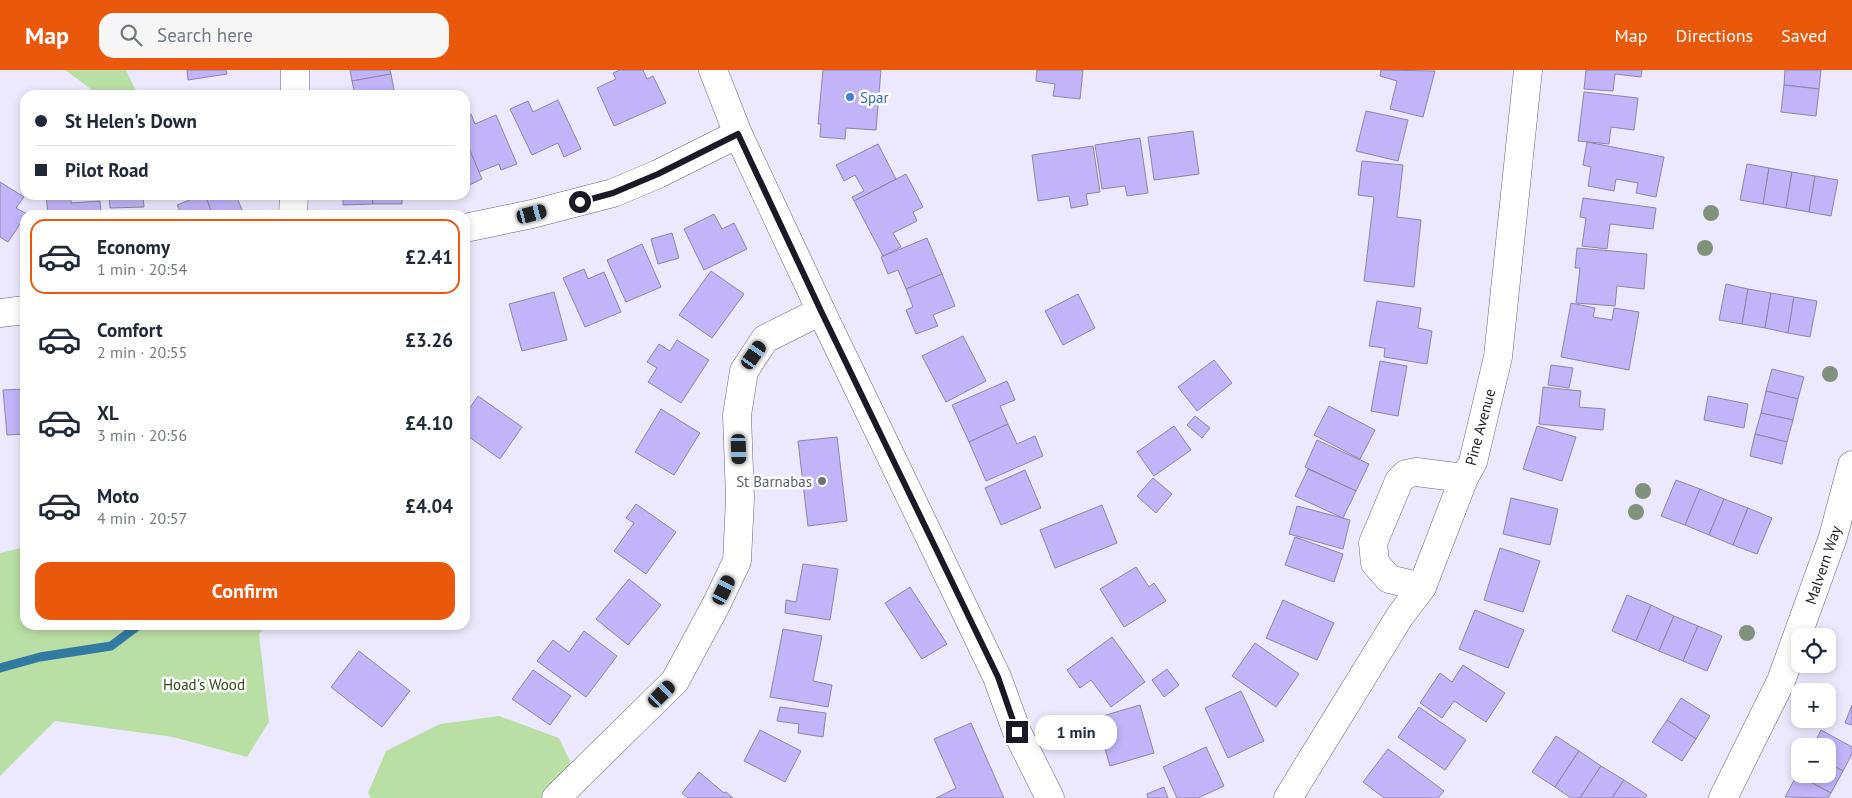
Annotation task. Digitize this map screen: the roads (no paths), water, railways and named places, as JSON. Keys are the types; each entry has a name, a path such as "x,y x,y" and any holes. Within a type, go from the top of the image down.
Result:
{"street":[{"path":"295,70 295,90"},
{"path":"713,70 738,134 821,311 998,677 1017,732 1050,798"},
{"name":"Pine Avenue","path":"1288,798 1400,616 1422,587 1464,478 1473,462 1498,357 1528,70"},
{"path":"470,227 532,214 613,193 658,174 738,134"},
{"path":"0,313 20,311"},
{"path":"556,798 675,681 716,605 737,561 740,499 737,415 744,371 765,339 821,311"},
{"name":"Malvern Way","path":"1723,798 1781,681 1833,537 1852,465"},
{"path":"1422,587 1389,579 1375,563 1373,543 1399,481 1406,474 1416,472 1464,478"}],"waterway":[{"path":"0,668 40,657 111,646 132,630"}],"place":[{"name":"Spar","path":"850,97"},
{"name":"St Barnabas","path":"822,481"}],"park label":[{"name":"Hoad's Wood","path":"204,684"}]}
